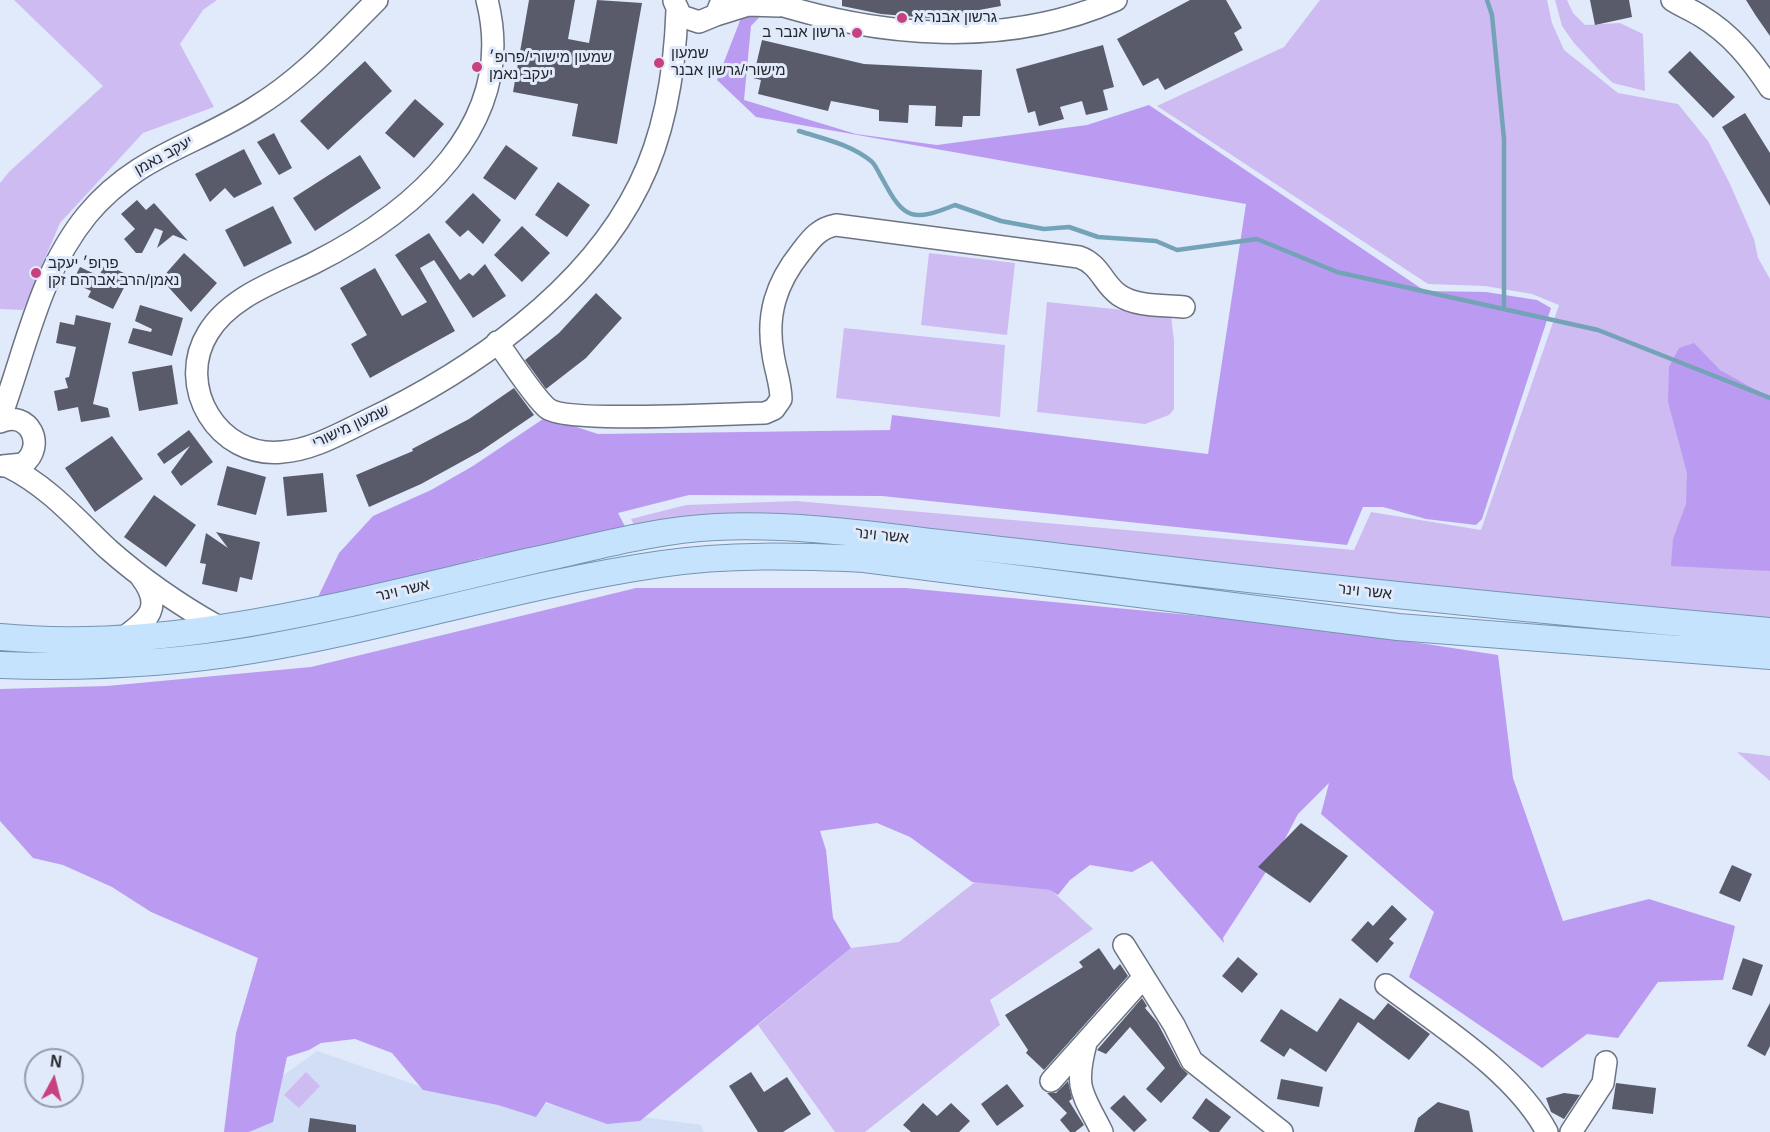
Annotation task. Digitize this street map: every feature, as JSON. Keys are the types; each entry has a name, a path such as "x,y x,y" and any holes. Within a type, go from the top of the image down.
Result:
{"main road":[{"name":"אשר וינר","path":"0,637 65,640 123,638 217,626 399,593 654,534 714,527 761,527 877,535 1308,586 1770,631"},
{"name":"אשר וינר","path":"0,665 174,661 252,651 662,564 727,558 798,556 864,560 1398,627 1770,656"}],"street":[{"name":"יעקב נאמן","path":"0,420 29,328 55,266 76,231 105,195 146,163 233,120 274,95 319,59 377,0"},
{"name":"שמעון מישורי","path":"487,0 491,51 488,85 477,116 461,145 441,171 392,216 340,250 251,294 225,312 207,333 198,357 196,381 201,403 213,424 230,440 252,450 279,453 310,447 372,418 441,381 498,342 562,287 596,249 625,210 650,159 674,71 675,5"},
{"path":"675,5 688,20 748,5 774,3 866,24 950,33 1015,28 1060,19 1116,0"},
{"path":"1672,0 1701,16 1726,34 1745,53 1770,87"},
{"name":"שמעון מישורי","path":"674,71 714,12"},
{"path":"498,342 548,409 561,414 594,416 765,413 774,409 781,399 770,336 770,313 777,288 795,259 814,235 826,227 836,225 1080,257 1097,267 1120,296 1139,302 1184,307"},
{"name":"יעקב נאמן","path":"17,367 18,406 25,423 34,434 36,447"},
{"path":"0,420 12,419 25,423"},
{"path":"5,465 23,464 33,454 36,447"},
{"path":"36,447 51,485 70,511"},
{"path":"5,465 45,489 139,575 217,626"},
{"path":"123,638 149,618 152,610 150,591 139,575"},
{"path":"1124,945 1174,1025 1192,1061 1282,1132"},
{"path":"1051,1081 1144,977"},
{"path":"1386,985 1497,1072 1535,1110 1547,1132"},
{"path":"1087,1041 1078,1077 1081,1091 1102,1132"},
{"path":"1572,1132 1603,1083 1606,1062"}],"shaded area":[{"path":"14,0 217,0 203,10 180,44 214,107 143,133 60,223 23,310 0,309 0,183 9,172 103,86"},
{"path":"748,0 776,0 751,26 744,100 856,134 937,145 1087,125 1149,105 1425,291 1486,292 1537,300 1551,308 1482,519 1476,525 1426,519 1383,507 1363,507 1347,545 882,496 689,495 618,513 628,532 480,558 417,577 318,597 339,553 373,516 431,490 473,466 546,417 598,434 890,430 892,415 1208,454 1246,204 756,117 717,80"},
{"path":"1320,0 1547,0 1552,23 1564,50 1618,93 1678,104 1708,141 1730,184 1754,239 1758,258 1770,279 1770,620 866,530 637,531 631,519 686,505 796,501 1354,550 1371,512 1481,530 1559,305 1532,294 1485,286 1428,284 1157,106 1284,47"},
{"path":"1555,0 1567,0 1573,13 1585,25 1620,23 1643,34 1645,91 1613,83 1601,72 1574,43 1562,26"},
{"path":"929,253 1015,263 1007,335 921,325"},
{"path":"1047,302 1171,315 1174,341 1174,409 1169,415 1145,424 1037,412"},
{"path":"844,328 1005,345 1000,417 836,398"},
{"path":"1694,343 1720,370 1770,398 1770,571 1671,566 1673,539 1686,504 1687,473 1668,402 1669,367 1679,348"},
{"path":"636,588 906,588 1316,627 1498,655 1513,778 1563,921 1649,899 1735,926 1723,980 1658,982 1618,1038 1587,1034 1542,1068 1409,977 1434,912 1321,814 1329,783 1298,814 1275,858 1223,938 1224,943 1152,861 1132,872 1090,865 1070,880 1058,895 1050,890 972,882 910,837 877,823 820,831 826,850 833,918 851,948 640,1121 607,1124 546,1102 536,1117 498,1105 423,1090 392,1053 355,1039 321,1043 309,1050 287,1057 273,1122 249,1132 224,1132 236,1033 258,958 151,912 112,887 63,865 33,858 0,821 0,689 107,686 311,667"},
{"path":"1737,752 1770,756 1770,781"},
{"path":"975,882 1051,890 1093,929 990,1000 1000,1025 865,1132 835,1132 758,1025 851,948 899,942"},
{"path":"317,1051 419,1086 701,1125 704,1132 243,1132 252,1098"},
{"path":"306,1072 320,1086 299,1108 284,1095"}],"building":[{"path":"529,0 575,0 568,39 589,43 597,0 642,3 617,144 572,136 578,104 513,92"},
{"path":"842,0 1000,0 1001,6 957,14 957,19 941,19 881,14 842,6"},
{"path":"1190,0 1226,0 1242,28 1234,33 1243,50 1165,90 1158,78 1143,86 1117,39"},
{"path":"1590,0 1629,0 1632,17 1595,25"},
{"path":"1746,0 1770,0 1770,36 1756,16"},
{"path":"762,40 864,64 982,70 980,116 963,116 962,127 935,126 936,106 909,105 908,123 879,121 879,110 831,101 828,111 758,94 761,80 753,78"},
{"path":"1103,45 1114,87 1103,90 1108,110 1086,115 1082,101 1060,107 1064,119 1039,126 1035,111 1028,113 1016,69"},
{"path":"1690,51 1735,97 1713,118 1668,72"},
{"path":"365,61 392,91 328,150 300,121"},
{"path":"415,99 444,124 414,158 385,133"},
{"path":"1745,113 1770,153 1770,206 1722,127"},
{"path":"274,133 292,168 279,175 257,142"},
{"path":"506,145 538,168 515,200 483,178"},
{"path":"244,149 262,184 234,198 225,188 210,202 195,174"},
{"path":"360,155 381,188 315,231 293,198"},
{"path":"558,182 590,205 567,237 535,215"},
{"path":"473,193 501,220 483,244 468,230 460,237 445,222"},
{"path":"137,200 146,210 154,203 188,241 173,235 157,248 163,231 155,228 142,253 136,253 124,239 135,229 121,214"},
{"path":"273,206 292,243 244,267 225,230"},
{"path":"522,226 550,253 522,282 494,255"},
{"path":"429,233 460,280 469,273 473,276 485,264 506,296 473,318 434,260 420,268 455,331 370,378 351,344 367,335 340,288 375,268 402,316 427,302 395,255"},
{"path":"184,253 217,283 191,312 161,279"},
{"path":"105,264 130,276 113,309 88,297 91,291 72,282 80,267 99,276"},
{"path":"596,293 622,318 586,358 546,389 525,360 559,333"},
{"path":"140,305 183,318 172,356 128,343 133,328 151,332 152,329 135,321"},
{"path":"76,315 111,323 93,404 108,408 110,417 81,422 78,407 58,411 54,391 68,388 65,378 69,377 76,347 56,343 60,322 74,325"},
{"path":"172,365 178,404 139,411 132,372"},
{"path":"514,388 534,415 481,451 421,484 369,507 356,475 413,451 412,449 469,419"},
{"path":"189,430 213,462 181,486 171,472 190,446 164,464 157,454"},
{"path":"112,436 143,479 95,512 65,468"},
{"path":"227,466 266,477 256,515 217,505"},
{"path":"323,473 327,512 287,516 283,477"},
{"path":"154,495 196,525 166,567 124,537"},
{"path":"216,532 260,542 252,580 240,577 237,592 202,584 206,564 200,563 206,533 228,548"},
{"path":"1301,823 1348,856 1310,903 1258,867"},
{"path":"1732,865 1752,874 1740,902 1719,893"},
{"path":"1392,905 1407,919 1389,939 1394,943 1377,963 1351,940 1368,921 1373,926"},
{"path":"1099,948 1114,970 1120,964 1128,976 1044,1070 1026,1053 1028,1050 1005,1015 1083,967 1079,962"},
{"path":"1238,957 1258,974 1242,993 1222,976"},
{"path":"1743,958 1763,965 1752,996 1732,989"},
{"path":"1142,998 1147,1006 1145,1008 1157,1022 1181,1067 1188,1074 1161,1103 1146,1089 1165,1068 1130,1027 1106,1054 1097,1050"},
{"path":"1340,998 1374,1020 1388,1003 1430,1034 1409,1060 1358,1022 1326,1072 1290,1048 1284,1057 1260,1041 1281,1009 1317,1032"},
{"path":"1770,1003 1770,1046 1765,1056 1747,1046"},
{"path":"751,1072 764,1092 787,1077 811,1114 783,1132 758,1132 729,1086"},
{"path":"1281,1079 1323,1087 1319,1107 1277,1099"},
{"path":"1068,1081 1072,1099 1069,1101 1084,1125 1075,1132 1070,1132 1060,1120 1067,1113 1047,1093 1056,1093"},
{"path":"1616,1083 1656,1088 1653,1114 1612,1109"},
{"path":"1007,1084 1024,1106 997,1126 981,1104"},
{"path":"1564,1093 1580,1095 1564,1119 1551,1112 1546,1098"},
{"path":"1124,1095 1147,1120 1134,1132 1110,1108"},
{"path":"1206,1098 1231,1117 1219,1132 1210,1132 1192,1118"},
{"path":"1438,1102 1469,1111 1473,1132 1414,1132 1418,1118"},
{"path":"923,1103 937,1116 951,1103 970,1121 959,1132 911,1132 903,1125"},
{"path":"310,1118 356,1125 356,1132 308,1132"}],"waterway":[{"path":"1487,0 1492,15 1504,139 1504,309"},
{"path":"799,131 846,146 863,155 876,167 897,203 911,214 929,214 955,205 1001,221 1044,229 1069,227 1098,237 1156,241 1177,250 1257,239 1337,272 1598,330 1770,398"}],"place":[{"name":"גרשון אבנר א","path":"902,18"},
{"name":"גרשון אנבר ב","path":"857,33"},
{"name":"שמעון מישורי/גרשון אבנר","path":"659,63"},
{"name":"שמעון מישורי/פרופ׳ יעקב נאמן","path":"477,67"},
{"name":"פרופ׳ יעקב נאמן/הרב אברהם זקן","path":"36,273"}]}
